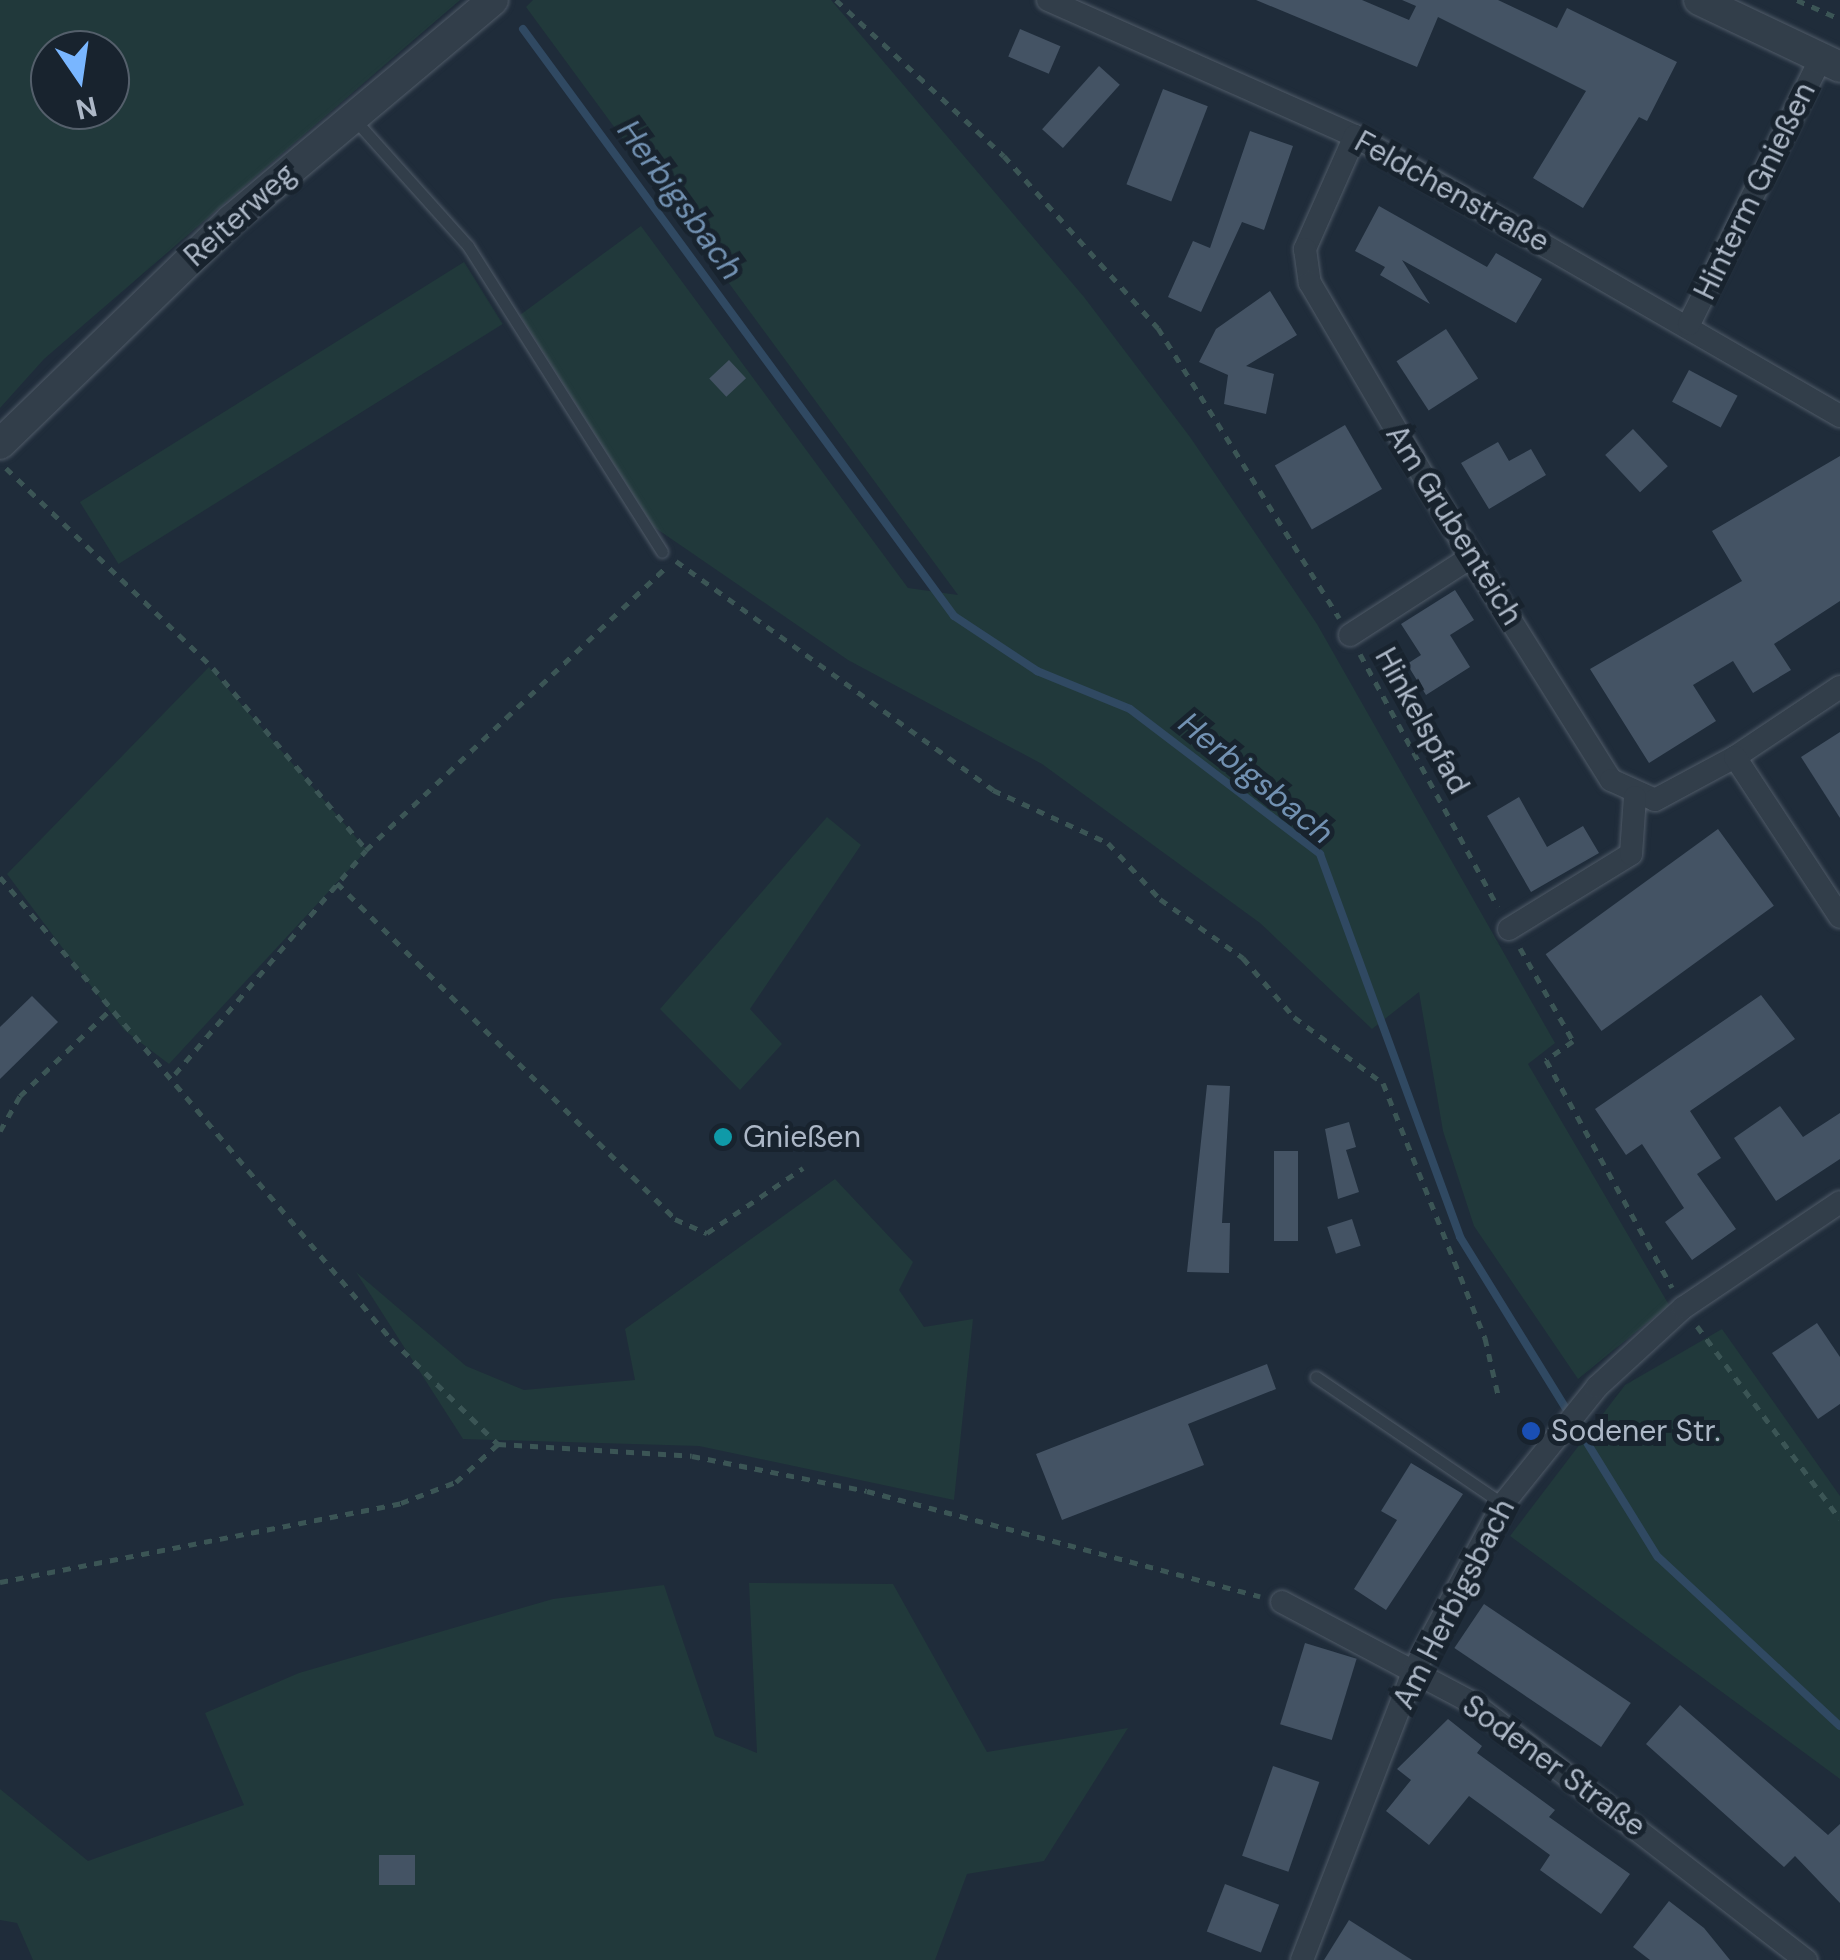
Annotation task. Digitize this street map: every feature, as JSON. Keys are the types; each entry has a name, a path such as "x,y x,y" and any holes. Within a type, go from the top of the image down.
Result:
{"street":[{"name":"Reiterweg","path":"0,444 352,117 493,0"},
{"name":"Feldchenstraße","path":"1048,0 1355,136 1688,324 1840,416"},
{"path":"1699,0 1831,62"},
{"name":"Hinterm Gnießen","path":"1688,324 1831,62"},
{"name":"Am Grubenteich","path":"1355,136 1305,249 1310,283 1600,768 1635,796"},
{"path":"1350,635 1471,557"},
{"path":"1509,929 1631,854 1635,796 1676,792 1840,687"},
{"path":"1735,757 1840,917"},
{"name":"Am Herbigsbach","path":"1302,1960 1414,1670 1502,1504 1597,1387 1684,1308 1840,1202"},
{"name":"Sodener Straße","path":"1282,1602 1473,1702 1806,1960"}],"lane":[{"path":"352,117 468,246 662,552"},
{"path":"1316,1377 1502,1504"}],"path":[{"name":"Hinkelspfad","path":"836,0 1004,156 1158,328 1350,635 1573,1040 1546,1060 1684,1308 1840,1519"},
{"path":"1797,0 1840,19"},
{"path":"0,462 212,668 366,850"},
{"path":"174,1075 366,850 664,568 662,552"},
{"path":"662,552 994,790 1108,843 1160,899 1242,958 1294,1017 1383,1084 1485,1338 1499,1399"},
{"path":"0,877 174,1075 392,1340 498,1444 692,1456 848,1487 1282,1602"},
{"path":"337,883 675,1219 707,1233 803,1168"},
{"path":"0,1131 20,1096 112,1008"},
{"path":"0,1582 401,1502 456,1482 498,1444"}],"green space":[{"path":"0,0 460,0 44,359 0,408"},
{"path":"533,0 831,0 1084,297 1190,437 1317,624 1555,1043 1528,1064 1669,1305 1578,1379 1474,1226 1443,1131 1419,992 1372,1029 1260,923 1042,764 848,660 654,527 520,315 641,226 908,588 958,595 526,7"},
{"path":"464,262 503,324 119,564 80,502"},
{"path":"209,667 367,850 169,1064 124,1030 7,874"},
{"path":"827,817 861,845 750,1009 782,1044 740,1090 660,1009"},
{"path":"835,1179 913,1262 899,1290 924,1327 973,1319 954,1500 699,1446 463,1439 356,1272 466,1366 524,1390 635,1380 625,1329"},
{"path":"1722,1329 1840,1496 1840,1779 1510,1536 1625,1385"},
{"path":"749,1583 893,1584 987,1752 1128,1728 1044,1861 967,1874 935,1960 33,1960 17,1923 0,1920 0,1789 88,1861 244,1805 205,1713 299,1673 553,1599 664,1585 715,1736 757,1753"}],"building":[{"path":"1256,0 1362,0 1409,20 1416,6 1402,0 1498,0 1557,28 1567,8 1677,62 1647,121 1639,117 1583,208 1533,178 1586,91 1438,17 1417,67"},
{"path":"1020,29 1061,46 1049,74 1008,57"},
{"path":"1099,66 1120,85 1063,148 1042,129"},
{"path":"1163,89 1208,106 1171,201 1126,184"},
{"path":"1250,131 1293,146 1264,230 1242,222 1201,312 1168,297 1193,241 1210,248"},
{"path":"1379,206 1487,267 1496,253 1542,279 1516,323 1402,260 1430,304 1380,275 1385,267 1355,251"},
{"path":"1270,291 1297,335 1246,366 1274,374 1266,414 1224,404 1228,375 1199,362 1216,329"},
{"path":"1446,329 1478,378 1429,411 1397,361"},
{"path":"729,360 746,378 726,397 709,378"},
{"path":"1689,370 1738,396 1721,428 1672,402"},
{"path":"1345,425 1382,489 1312,530 1275,466"},
{"path":"1633,429 1668,466 1640,492 1605,455"},
{"path":"1498,442 1509,461 1531,449 1546,475 1489,509 1461,463"},
{"path":"1840,456 1840,601 1774,644 1791,670 1753,693 1733,661 1693,685 1716,721 1649,763 1590,669 1742,581 1712,531"},
{"path":"1455,590 1474,620 1450,635 1470,667 1426,695 1407,664 1421,655 1401,624"},
{"path":"1840,732 1840,818 1801,757"},
{"path":"1519,797 1547,847 1583,826 1599,853 1531,892 1487,816"},
{"path":"1718,829 1774,906 1602,1031 1546,954"},
{"path":"1761,995 1795,1039 1690,1111 1721,1158 1697,1174 1736,1229 1692,1260 1665,1222 1684,1208 1642,1144 1626,1155 1595,1109"},
{"path":"32,996 58,1022 0,1079 0,1027"},
{"path":"1207,1085 1230,1086 1222,1223 1230,1223 1229,1273 1187,1272"},
{"path":"1780,1106 1803,1137 1840,1113 1840,1159 1776,1201 1734,1138"},
{"path":"1349,1122 1356,1147 1346,1150 1359,1192 1338,1199 1325,1129"},
{"path":"1274,1151 1298,1151 1298,1241 1274,1241"},
{"path":"1352,1219 1361,1246 1336,1254 1327,1227"},
{"path":"1817,1323 1840,1357 1840,1404 1818,1419 1772,1353"},
{"path":"1267,1364 1276,1389 1188,1424 1204,1465 1062,1520 1036,1454"},
{"path":"1411,1463 1463,1494 1386,1610 1354,1589 1397,1520 1381,1511"},
{"path":"1484,1604 1631,1703 1601,1747 1454,1648"},
{"path":"1305,1643 1357,1659 1332,1740 1280,1724"},
{"path":"1680,1705 1828,1835 1840,1824 1840,1903 1795,1856 1784,1867 1646,1744"},
{"path":"1448,1719 1482,1746 1477,1753 1555,1810 1549,1817 1630,1874 1601,1914 1540,1870 1550,1855 1469,1796 1429,1845 1386,1811 1411,1780 1397,1769"},
{"path":"1273,1766 1319,1782 1288,1872 1242,1856"},
{"path":"379,1855 415,1855 415,1885 379,1885"},
{"path":"1225,1884 1279,1905 1261,1952 1207,1932"},
{"path":"1669,1901 1704,1928 1730,1960 1650,1960 1633,1947"},
{"path":"1349,1920 1412,1960 1324,1960"}],"waterway":[{"name":"Herbigsbach","path":"523,29 954,616 1037,671 1130,709 1320,854 1460,1237 1658,1557 1840,1726"}],"place":[{"name":"Gnießen","path":"723,1137"},
{"name":"Sodener Str.","path":"1531,1431"}]}
